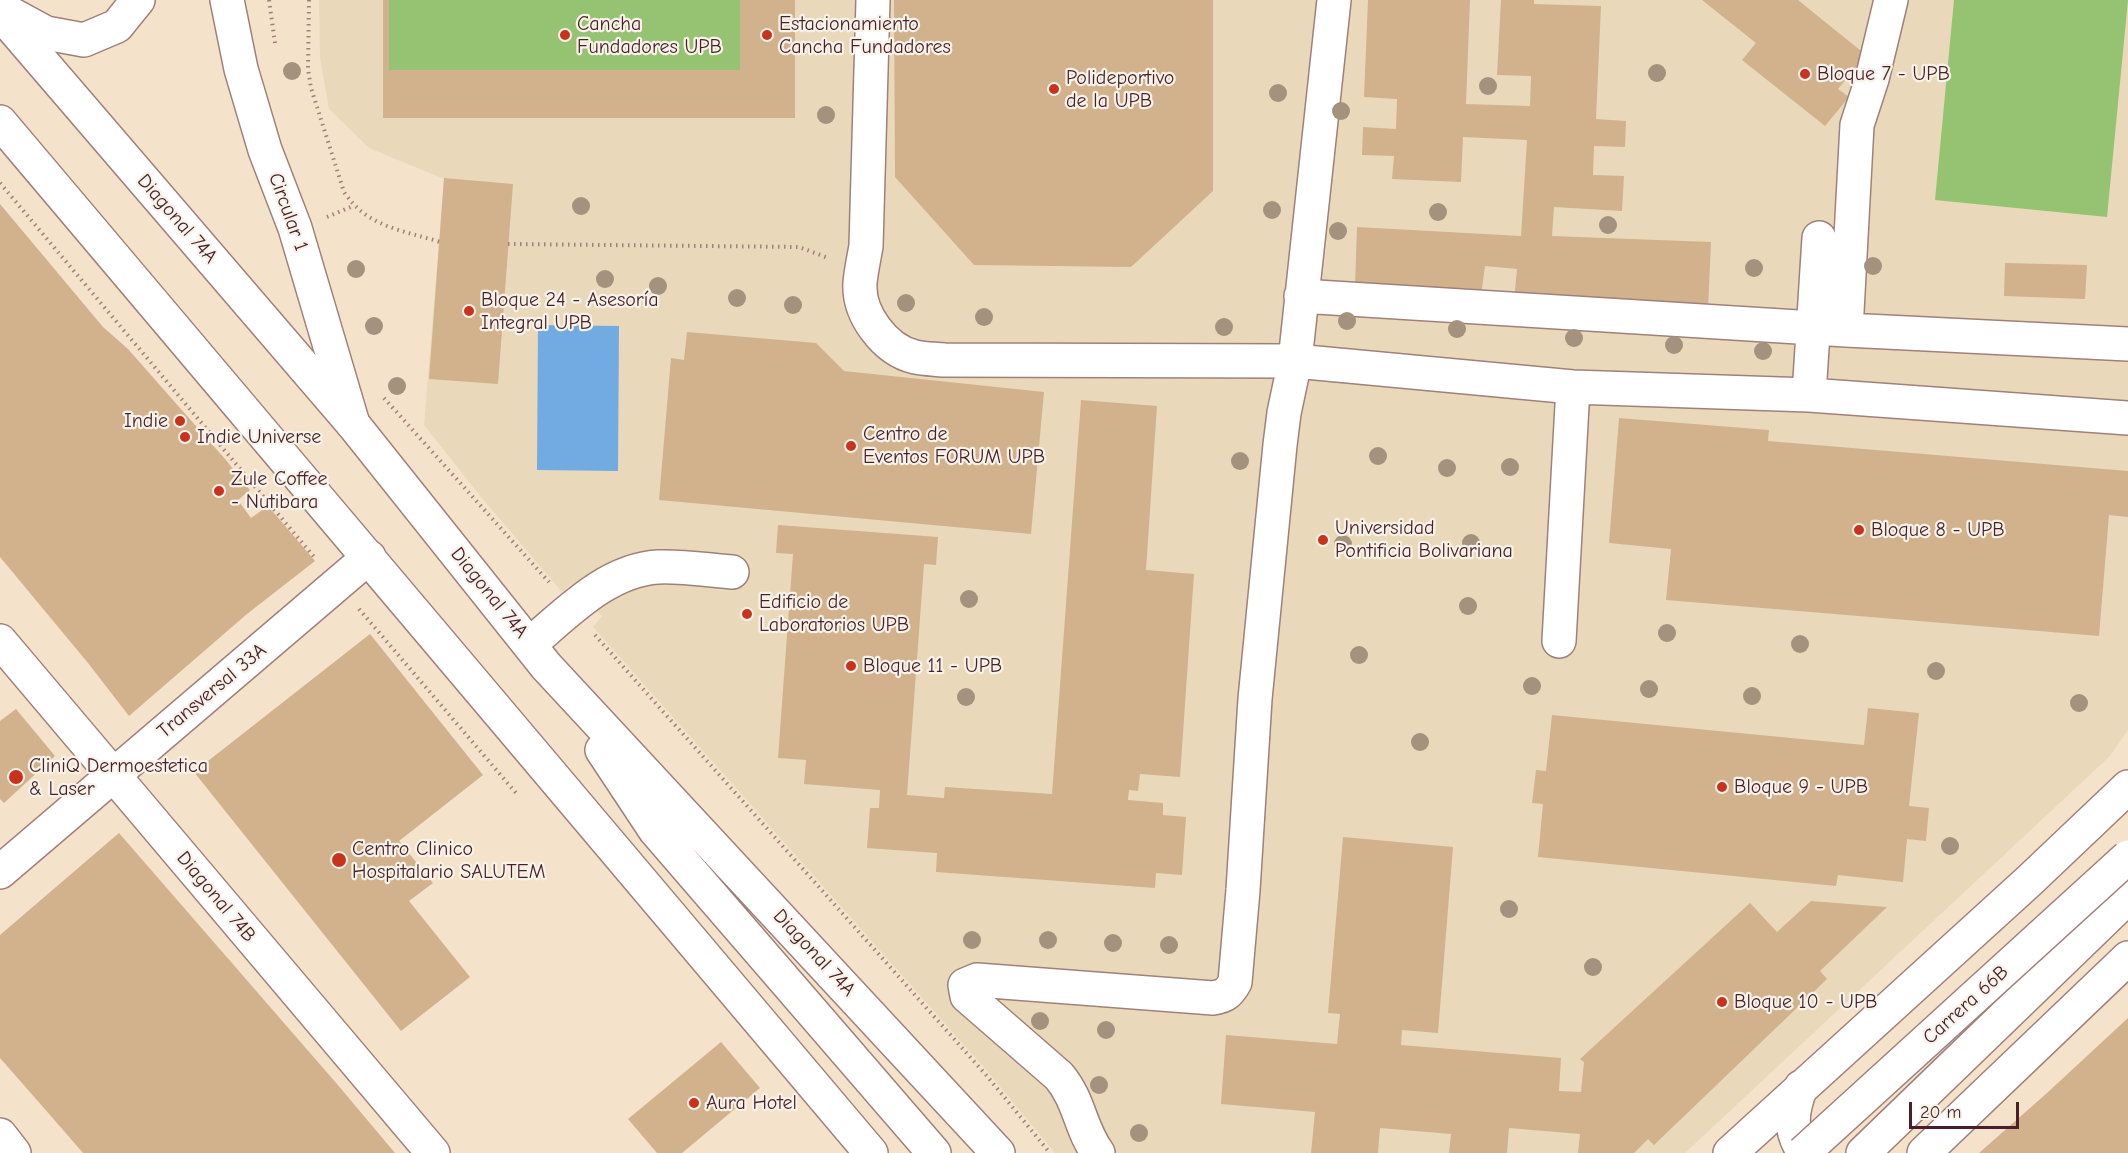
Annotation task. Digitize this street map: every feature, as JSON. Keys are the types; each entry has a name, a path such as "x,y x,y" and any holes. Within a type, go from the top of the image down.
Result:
{"main road":[{"path":"0,8 46,33 84,40 117,26 138,0"},
{"name":"Circular 1","path":"227,0 244,79 265,150 295,228 353,424"},
{"path":"873,0 866,246 859,286 866,314 877,332 894,347 914,357 944,360 1295,361 1573,387 1809,395 2128,418"},
{"path":"1098,1153 1090,1142 1075,1098 1068,1086 967,996 965,985 977,980 1213,998 1223,996 1230,991 1235,982 1261,641 1280,445 1295,361 1334,0"},
{"path":"1846,330 1857,125 1872,79 1891,0"},
{"name":"Diagonal 74A","path":"0,13 353,424 538,655 998,1153"},
{"path":"0,122 872,1153"},
{"path":"1809,395 1819,238"},
{"path":"1301,296 1846,330 2128,344"},
{"path":"1560,641 1573,387"},
{"name":"Transversal 33A","path":"0,872 369,557"},
{"path":"732,572 656,567 634,571 614,579 573,609 538,655 655,830 934,1153"},
{"name":"Diagonal 74B","path":"0,641 433,1153"},
{"path":"1730,1153 2029,881 2128,787"},
{"name":"Carrera 66B","path":"1804,1153 2128,857"},
{"name":"Carrera 66B","path":"1863,1153 2128,897"},
{"path":"1924,1153 2128,958"},
{"path":"1801,1087 1793,1107 1792,1127 1804,1153"},
{"path":"0,1135 14,1153"}],"path":[{"path":"269,0 275,45"},
{"path":"309,0 308,69 311,88 344,192 354,206 370,219 440,242"},
{"path":"0,183 523,801"},
{"path":"508,244 799,247 820,253 839,264 859,286"},
{"path":"379,391 987,1076 1050,1153"}],"shaded area":[{"name":"Universidad Pontificia Bolivariana","path":"319,0 2128,0 2128,730 2110,756 1685,1153 1055,1153 988,1072 593,627 602,616 571,584 562,592 481,497 424,425 444,179 369,148 329,109 320,58"}],"green space":[{"name":"Cancha Fundadores UPB","path":"389,0 740,0 740,70 389,70"},
{"path":"1954,0 2128,0 2107,217 1935,200"}],"water":[{"path":"538,325 619,326 618,471 537,470"}],"building":[{"name":"Estacionamiento Cancha Fundadores","path":"383,0 389,0 389,70 740,70 740,0 795,0 795,118 383,118"},
{"name":"Polideportivo de la UPB","path":"894,0 1213,0 1213,191 1131,267 974,265 895,177"},
{"path":"1368,0 1470,0 1466,104 1530,106 1531,76 1497,75 1501,0 1534,0 1534,4 1601,6 1596,119 1626,121 1625,147 1594,146 1593,175 1624,176 1622,211 1554,207 1552,236 1711,242 1708,310 1514,301 1517,269 1485,266 1481,296 1355,287 1357,227 1521,236 1527,140 1463,137 1461,182 1392,179 1394,156 1362,155 1363,127 1396,129 1397,99 1364,97"},
{"name":"Bloque 7 - UPB","path":"1702,0 1798,0 1866,55 1838,89 1849,97 1825,126 1742,60 1756,43"},
{"name":"Bloque 24 - Asesoría Integral UPB","path":"444,178 513,184 498,384 429,379"},
{"path":"0,204 103,327 128,349 250,490 238,500 251,518 268,506 315,561 247,614 129,716 0,557"},
{"path":"2005,263 2087,265 2085,299 2004,296"},
{"name":"Centro de Eventos FORUM UPB","path":"687,332 816,343 844,371 1044,392 1031,534 659,500 671,358 684,360"},
{"name":"Bloque 11 - UPB","path":"1081,400 1157,406 1146,570 1194,574 1180,777 1140,774 1138,791 1129,790 1128,800 1163,803 1163,815 1186,817 1182,875 1156,873 1155,888 936,872 937,853 867,848 870,808 879,808 880,790 804,784 806,760 778,758 793,554 776,553 778,525 938,537 936,565 924,564 907,795 944,798 945,787 1052,794"},
{"name":"Bloque 8 - UPB","path":"1619,418 1769,430 1768,441 2128,471 2128,517 2109,515 2099,636 1666,600 1671,549 1609,543"},
{"path":"370,634 483,775 399,841 433,883 409,901 470,977 401,1031 194,772"},
{"name":"Bloque 9 - UPB","path":"1868,708 1919,713 1909,806 1929,808 1926,841 1907,839 1903,882 1838,875 1836,886 1538,857 1543,804 1532,803 1536,770 1546,771 1552,715 1864,745"},
{"name":"CliniQ Dermoestetica & Laser","path":"16,709 55,756 4,803 0,799 0,721"},
{"path":"119,833 395,1153 83,1153 0,1058 0,935"},
{"name":"Bloque 10 - UPB","path":"1343,837 1453,847 1438,1033 1402,1030 1401,1045 1561,1058 1559,1091 1581,1092 1584,1062 1580,1059 1750,903 1777,932 1811,901 1887,907 1820,971 1827,979 1654,1145 1648,1139 1634,1153 1578,1153 1580,1134 1509,1128 1507,1153 1449,1153 1451,1134 1380,1128 1378,1153 1311,1153 1315,1112 1221,1104 1226,1035 1337,1044 1340,1014 1328,1013"},
{"path":"2128,1018 2128,1153 1979,1153 2047,1093"},
{"name":"Aura Hotel","path":"721,1042 760,1088 682,1153 657,1153 628,1119"}],"place":[{"name":"Cancha Fundadores UPB","path":"565,35"},
{"name":"Estacionamiento Cancha Fundadores","path":"767,35"},
{"name":"Bloque 7 - UPB","path":"1805,74"},
{"name":"Polideportivo de la UPB","path":"1054,89"},
{"name":"Bloque 24 - Asesoría Integral UPB","path":"469,311"},
{"name":"Indie","path":"180,421"},
{"name":"Indie Universe","path":"185,437"},
{"name":"Centro de Eventos FORUM UPB","path":"851,446"},
{"name":"Zule Coffee - Nutibara","path":"219,491"},
{"name":"Bloque 8 - UPB","path":"1859,530"},
{"name":"Universidad Pontificia Bolivariana","path":"1323,540"},
{"name":"Edificio de Laboratorios UPB","path":"747,614"},
{"name":"Bloque 11 - UPB","path":"851,666"},
{"name":"CliniQ Dermoestetica & Laser","path":"16,777"},
{"name":"Bloque 9 - UPB","path":"1722,787"},
{"name":"Centro Clinico Hospitalario SALUTEM","path":"339,860"},
{"name":"Bloque 10 - UPB","path":"1722,1002"},
{"name":"Aura Hotel","path":"694,1103"}]}
